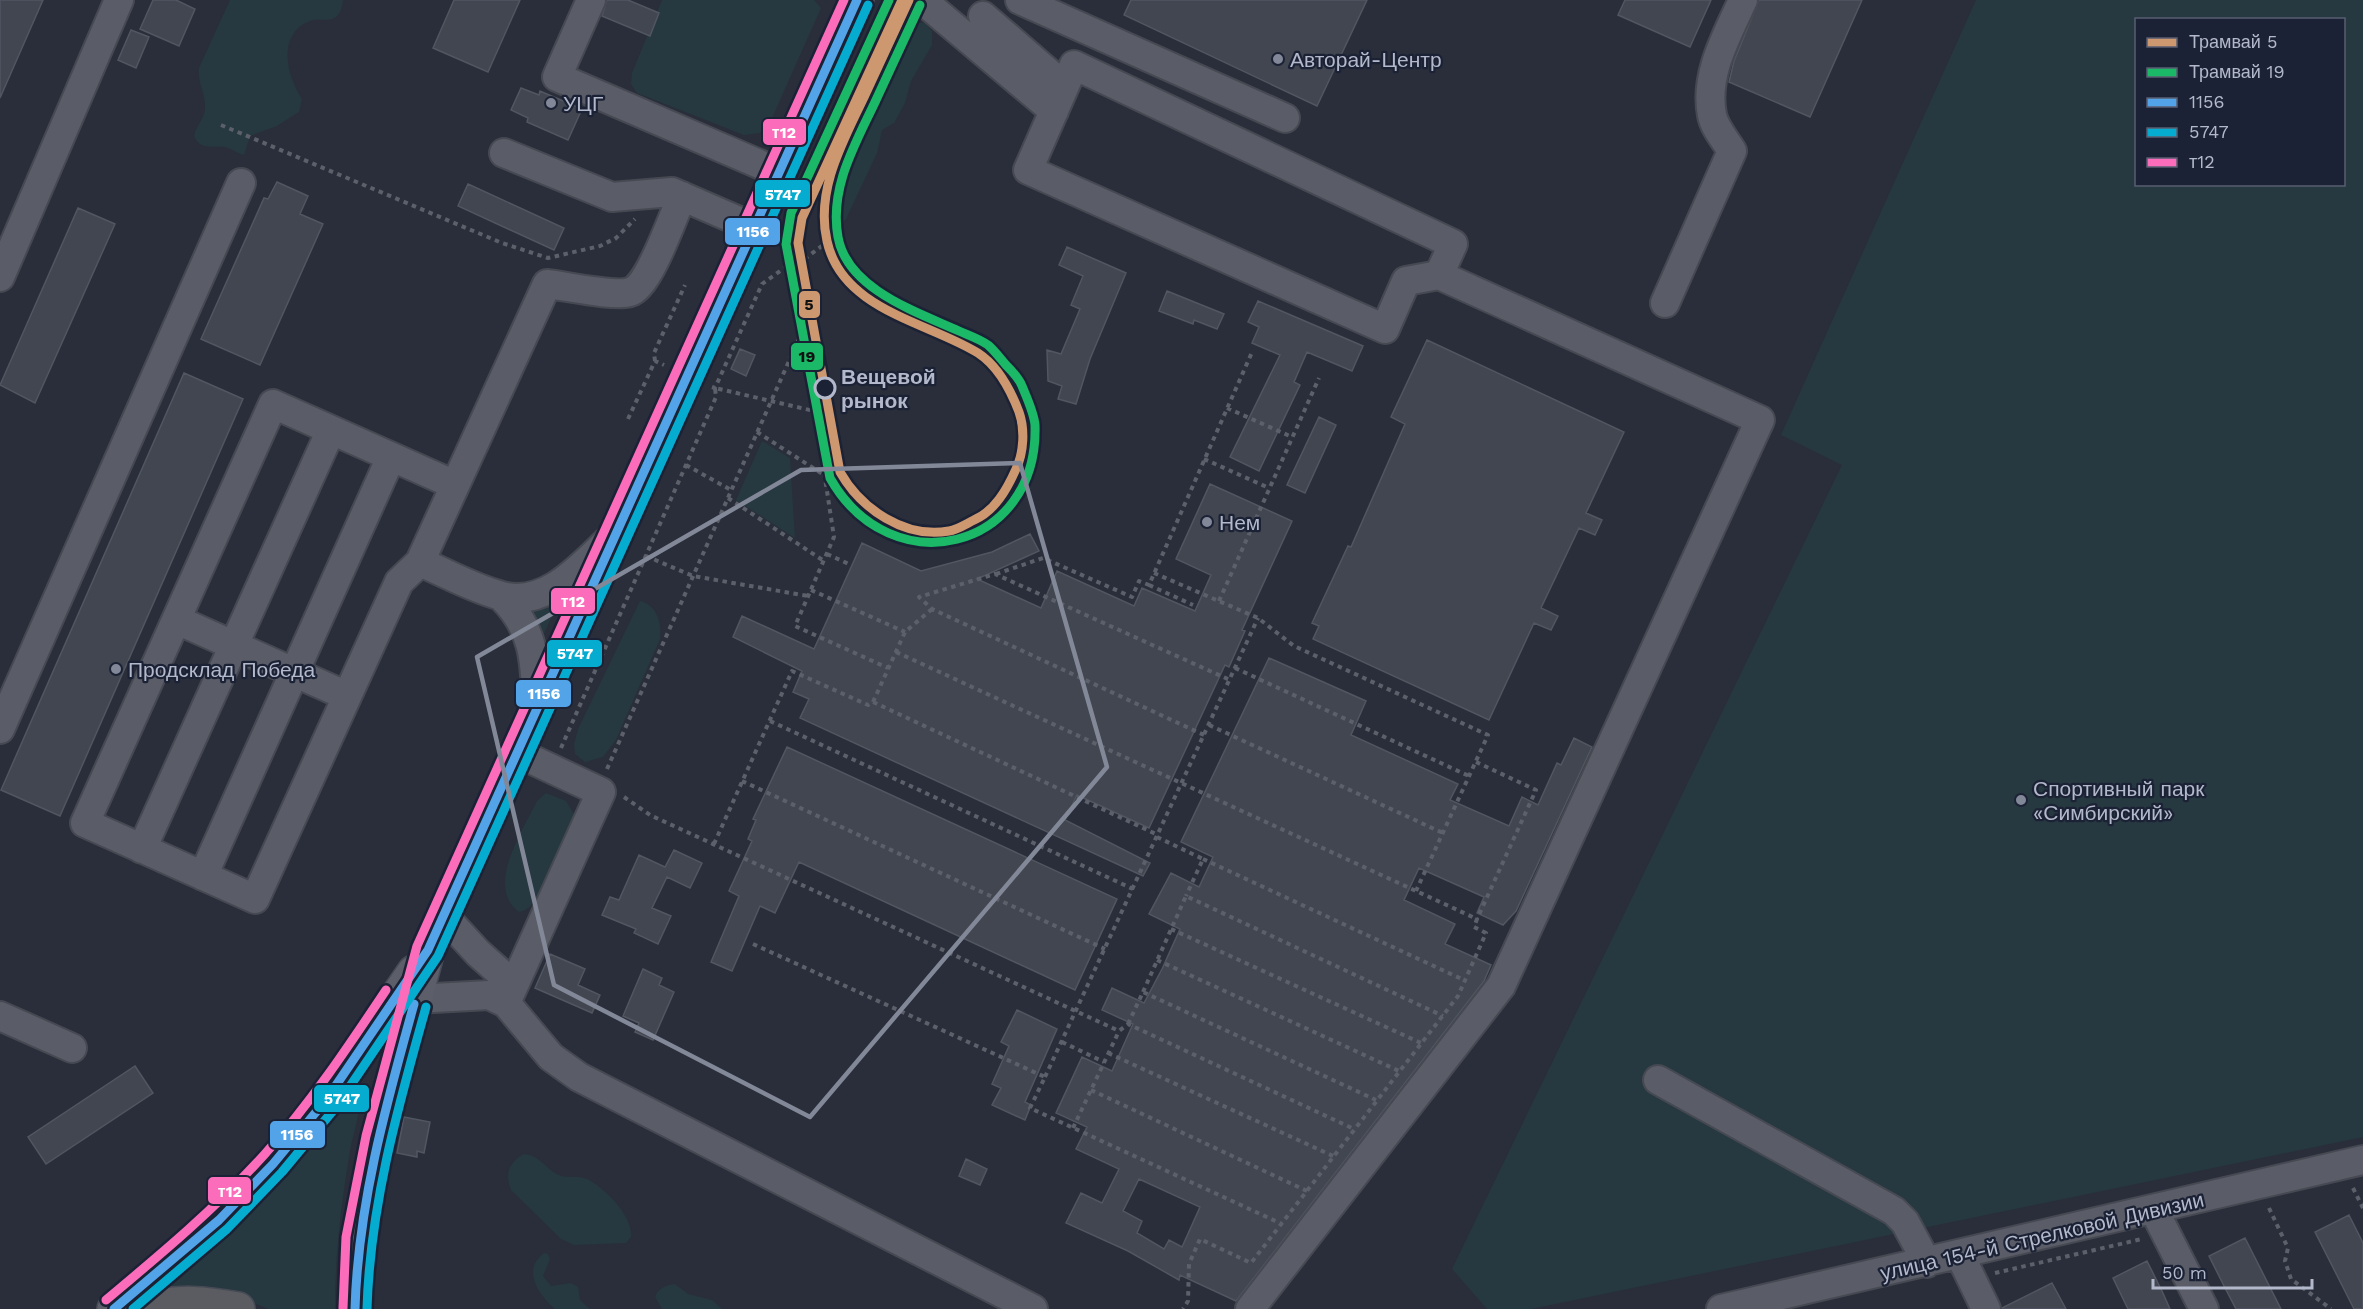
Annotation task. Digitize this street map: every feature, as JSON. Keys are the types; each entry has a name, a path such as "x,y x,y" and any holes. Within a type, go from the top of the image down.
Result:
{"highway":[{"path":"146,1309 164,1304 204,1302 238,1309"}],"main road":[{"path":"114,1309 219,1220 273,1164 326,1100 428,950 857,0"},
{"path":"355,1309 358,1239 378,1138 428,950"}],"street":[{"path":"0,277 119,0"},
{"path":"591,0 557,77 780,173"},
{"path":"1020,0 1058,8 1285,118"},
{"path":"1665,303 1732,151 1712,117 1709,88 1719,53 1743,0"},
{"path":"915,5 981,19 1059,98"},
{"path":"1250,1309 1501,986 1760,420 1439,275 1406,281 1385,329 1028,170 1074,65 1453,244 1439,275"},
{"path":"504,153 612,197 672,192 756,228"},
{"path":"0,729 241,183"},
{"path":"455,485 273,405 85,824 255,900 399,582 420,562 547,284 623,293 638,289 648,274 682,196"},
{"path":"141,849 331,430"},
{"path":"203,876 391,457"},
{"path":"502,597 534,595 554,587 579,569 617,533"},
{"path":"420,562 502,597 519,616 530,638 537,710"},
{"path":"177,620 347,696"},
{"path":"510,994 601,792 598,788 518,753"},
{"path":"444,916 478,953 510,994 551,1057 579,1077 1033,1309"},
{"path":"415,999 510,994"},
{"path":"0,1016 72,1048"},
{"path":"1658,1080 1894,1211 1905,1222 1927,1263"},
{"name":"улица 154-й Стрелковой Дивизии","path":"1721,1309 1754,1306 2154,1210 2359,1172"},
{"path":"2154,1210 2204,1309"},
{"path":"1959,1256 1986,1309"}],"path":[{"path":"790,270 831,239 829,188 915,5"},
{"path":"221,125 548,258 600,246 616,238"},
{"path":"762,284 787,266 794,276 834,537 795,626 888,668"},
{"path":"655,361 654,353 685,285"},
{"path":"802,331 598,788 630,799 650,814 713,844 1119,1031"},
{"path":"1149,585 1253,350"},
{"path":"1219,601 1319,378"},
{"path":"552,769 716,397 715,388 814,411"},
{"path":"1227,408 1292,438"},
{"path":"757,432 824,475"},
{"path":"1204,459 1269,488"},
{"path":"686,465 731,490"},
{"path":"728,498 824,561"},
{"path":"826,554 851,565"},
{"path":"645,556 693,576 808,596"},
{"path":"1193,605 1139,581 1132,597 1043,558 919,597 932,609 1204,735"},
{"path":"1154,573 1258,618 1294,646 1488,735 1416,891"},
{"path":"995,574 1230,680"},
{"path":"811,590 905,632"},
{"path":"713,844 792,671 868,705 873,702 905,632 932,609"},
{"path":"1258,618 1030,1108 1282,1224"},
{"path":"896,651 1477,919"},
{"path":"1235,668 1469,776"},
{"path":"873,702 1466,981"},
{"path":"770,721 1133,889"},
{"path":"1209,725 1443,833"},
{"path":"1183,1309 1188,1301 1189,1264 1200,1239 1251,1263 1443,1016 1466,981 1486,933 1474,927 1536,790 1476,762"},
{"path":"742,781 1105,949"},
{"path":"1073,1128 1119,1031 1128,1024 1203,859"},
{"path":"1186,896 1443,1016"},
{"path":"1171,929 1421,1043"},
{"path":"753,944 1045,1077"},
{"path":"1157,960 1399,1071"},
{"path":"1143,992 1376,1100"},
{"path":"1128,1024 1354,1129"},
{"path":"1062,1041 1104,1062"},
{"path":"1108,1053 1333,1156"},
{"path":"1091,1090 1307,1191"},
{"path":"2359,1172 2363,1208"},
{"path":"2269,1209 2288,1248 2285,1261 2291,1279 2331,1309"}],"highlighted area":[{"path":"1020,463 1107,767 810,1117 554,985 477,657 801,470"}],"shaded area":[{"path":"230,0 343,0 336,17 313,20 301,26 293,34 288,55 292,78 302,99 299,112 277,126 250,136 244,155 225,147 203,146 194,136 205,108 199,68"},
{"path":"662,0 814,0 821,8 768,127 759,133 744,135 637,93 631,84 632,73"},
{"name":"Спортивный парк «Симбирский»","path":"1976,0 2363,0 2363,1137 1531,1309 1487,1309 1452,1269 1842,465 1781,435"},
{"path":"913,23 925,23 932,31 932,45 911,81 905,103 894,123 882,130 877,153 846,219 838,229 830,226 827,209 832,178 901,30"},
{"path":"762,441 790,458 795,538 736,500"},
{"path":"563,591 539,645 529,615 533,605"},
{"path":"640,601 651,606 657,616 660,639 616,740 603,757 585,762 575,754 574,744 578,729"},
{"path":"546,793 566,801 575,816 545,887 528,908 519,912 509,901 505,888 506,873 516,842 537,801"},
{"path":"358,1088 360,1108 350,1151 339,1230 335,1309 268,1309 231,1293 163,1286"},
{"path":"524,1154 535,1157 559,1175 584,1178 602,1189 628,1220 631,1237 626,1243 574,1245 561,1239 511,1190 508,1179 509,1169 514,1161"},
{"path":"544,1253 548,1254 550,1259 543,1276 551,1286 571,1283 578,1287 580,1300 590,1309 555,1309 543,1297 533,1274 537,1260"},
{"path":"675,1284 688,1294 712,1300 722,1309 662,1309 655,1297 656,1294 668,1285"}],"building":[{"path":"0,0 43,0 0,98"},
{"path":"153,0 176,0 195,9 179,46 140,29"},
{"path":"454,0 520,0 488,72 433,48"},
{"path":"607,0 628,0 659,13 650,36 602,16"},
{"name":"Авторай-Центр","path":"1131,0 1367,0 1317,106 1124,15"},
{"path":"1625,0 1711,0 1690,47 1618,15"},
{"path":"1759,0 1862,0 1810,117 1729,82 1734,61"},
{"path":"131,30 149,37 136,68 118,60"},
{"path":"521,88 539,95 540,91 582,109 568,140 527,122 528,118 511,110"},
{"path":"277,182 308,196 300,214 323,224 260,365 201,339 264,198 268,199"},
{"path":"468,184 564,228 554,250 458,206"},
{"path":"78,208 115,224 35,403 0,385"},
{"path":"1067,247 1126,273 1090,359 1076,404 1058,399 1062,386 1048,381 1047,350 1061,354 1080,309 1071,305 1083,276 1059,265"},
{"path":"1167,291 1224,314 1217,329 1194,320 1193,324 1159,311"},
{"path":"1258,301 1363,346 1352,371 1307,352 1294,382 1300,385 1259,471 1230,457 1280,355 1252,343 1259,327 1248,322"},
{"path":"1427,340 1624,432 1586,513 1602,520 1595,535 1579,528 1541,608 1558,616 1551,630 1534,623 1489,720 1313,639 1319,626 1312,623 1348,546 1351,547 1405,424 1391,417"},
{"path":"740,349 755,355 746,376 731,369"},
{"path":"184,373 243,399 60,816 1,790"},
{"path":"1319,417 1336,425 1305,493 1287,485"},
{"path":"1210,484 1292,521 1242,630 1245,631 1229,667 1225,665 1149,828 1077,795 1065,820 1150,863 1143,876 800,718 809,699 793,692 802,671 733,637 742,616 814,649 862,543 921,571 992,552 1030,534 1039,551 977,579 1041,608 1057,571 1134,606 1142,588 1195,611 1211,575 1176,559"},
{"path":"1269,658 1366,701 1351,735 1458,784 1450,800 1509,826 1522,797 1538,805 1557,763 1561,765 1574,738 1592,747 1516,911 1503,925 1477,913 1484,897 1419,868 1404,900 1455,924 1445,944 1491,965 1484,981 1236,1301 1180,1275 1179,1280 1128,1251 1066,1223 1081,1193 1102,1203 1119,1169 1076,1149 1087,1127 1056,1113 1082,1057 1112,1071 1133,1024 1102,1010 1112,988 1144,1003 1162,969 1180,929 1149,914 1171,873 1199,887 1213,857 1181,842","holes":["1139,1179 1200,1207 1182,1247 1169,1240 1164,1249 1137,1233 1142,1221 1123,1211"]},
{"path":"787,747 1117,899 1075,990 799,862 775,913 760,906 732,971 711,962 739,896 729,891 752,841 748,839 756,820 753,819"},
{"path":"674,850 702,863 690,888 667,877 652,908 671,916 658,944 634,933 636,929 602,915 610,897 619,900 639,855 665,867"},
{"path":"550,954 585,969 578,985 600,995 592,1013 535,988"},
{"path":"643,969 662,978 659,985 674,992 653,1040 635,1032 639,1023 623,1016"},
{"path":"1017,1010 1057,1029 1025,1102 1031,1105 1025,1120 992,1105 1001,1088 992,1084 1009,1046 1001,1042"},
{"path":"135,1066 153,1093 46,1164 28,1137"},
{"path":"404,1117 430,1122 424,1153 417,1151 417,1157 397,1153"},
{"path":"966,1159 987,1169 980,1185 959,1176"},
{"path":"2349,1215 2363,1243 2363,1309 2354,1309 2315,1232"},
{"path":"2245,1238 2281,1309 2236,1309 2223,1284 2209,1256"},
{"path":"2147,1261 2170,1309 2128,1309 2113,1278"},
{"path":"2052,1283 2066,1309 2002,1309 2002,1308"}],"tram line":[{"name":"19","path":"889,0 791,213 786,244 830,478 856,512 888,533 923,542 957,539 988,526 1013,502 1030,468 1035,425 1019,380 990,347 978,339 905,307 869,285 844,255 838,237 837,201 846,166 920,5"},
{"name":"5","path":"902,0 802,218 798,243 840,472 860,498 872,509 901,526 933,532 958,528 981,516 1000,499 1019,462 1023,433 1019,412 1003,380 985,358 958,342 889,311 868,299 850,283 836,264 827,241 824,222 828,184 834,165 909,0"}],"transit line":[{"name":"т12","path":"343,1308 346,1237 366,1136 417,946 844,0"},
{"name":"1156","path":"114,1309 219,1220 273,1164 326,1100 428,950 857,0"},
{"name":"5747","path":"133,1309 227,1229 282,1172 336,1107 438,956 868,5"},
{"name":"т12","path":"106,1300 168,1248 246,1175 313,1095 386,990"},
{"name":"1156","path":"355,1309 362,1231 375,1155 414,1004"},
{"name":"5747","path":"367,1309 369,1270 387,1156 426,1007"}],"place":[{"name":"Авторай-Центр","path":"1278,59"},
{"name":"УЦГ","path":"551,103"},
{"name":"Вещевой рынок","path":"825,388"},
{"name":"Нем","path":"1207,522"},
{"name":"Продсклад Победа","path":"116,669"},
{"name":"Спортивный парк «Симбирский»","path":"2021,800"}]}
